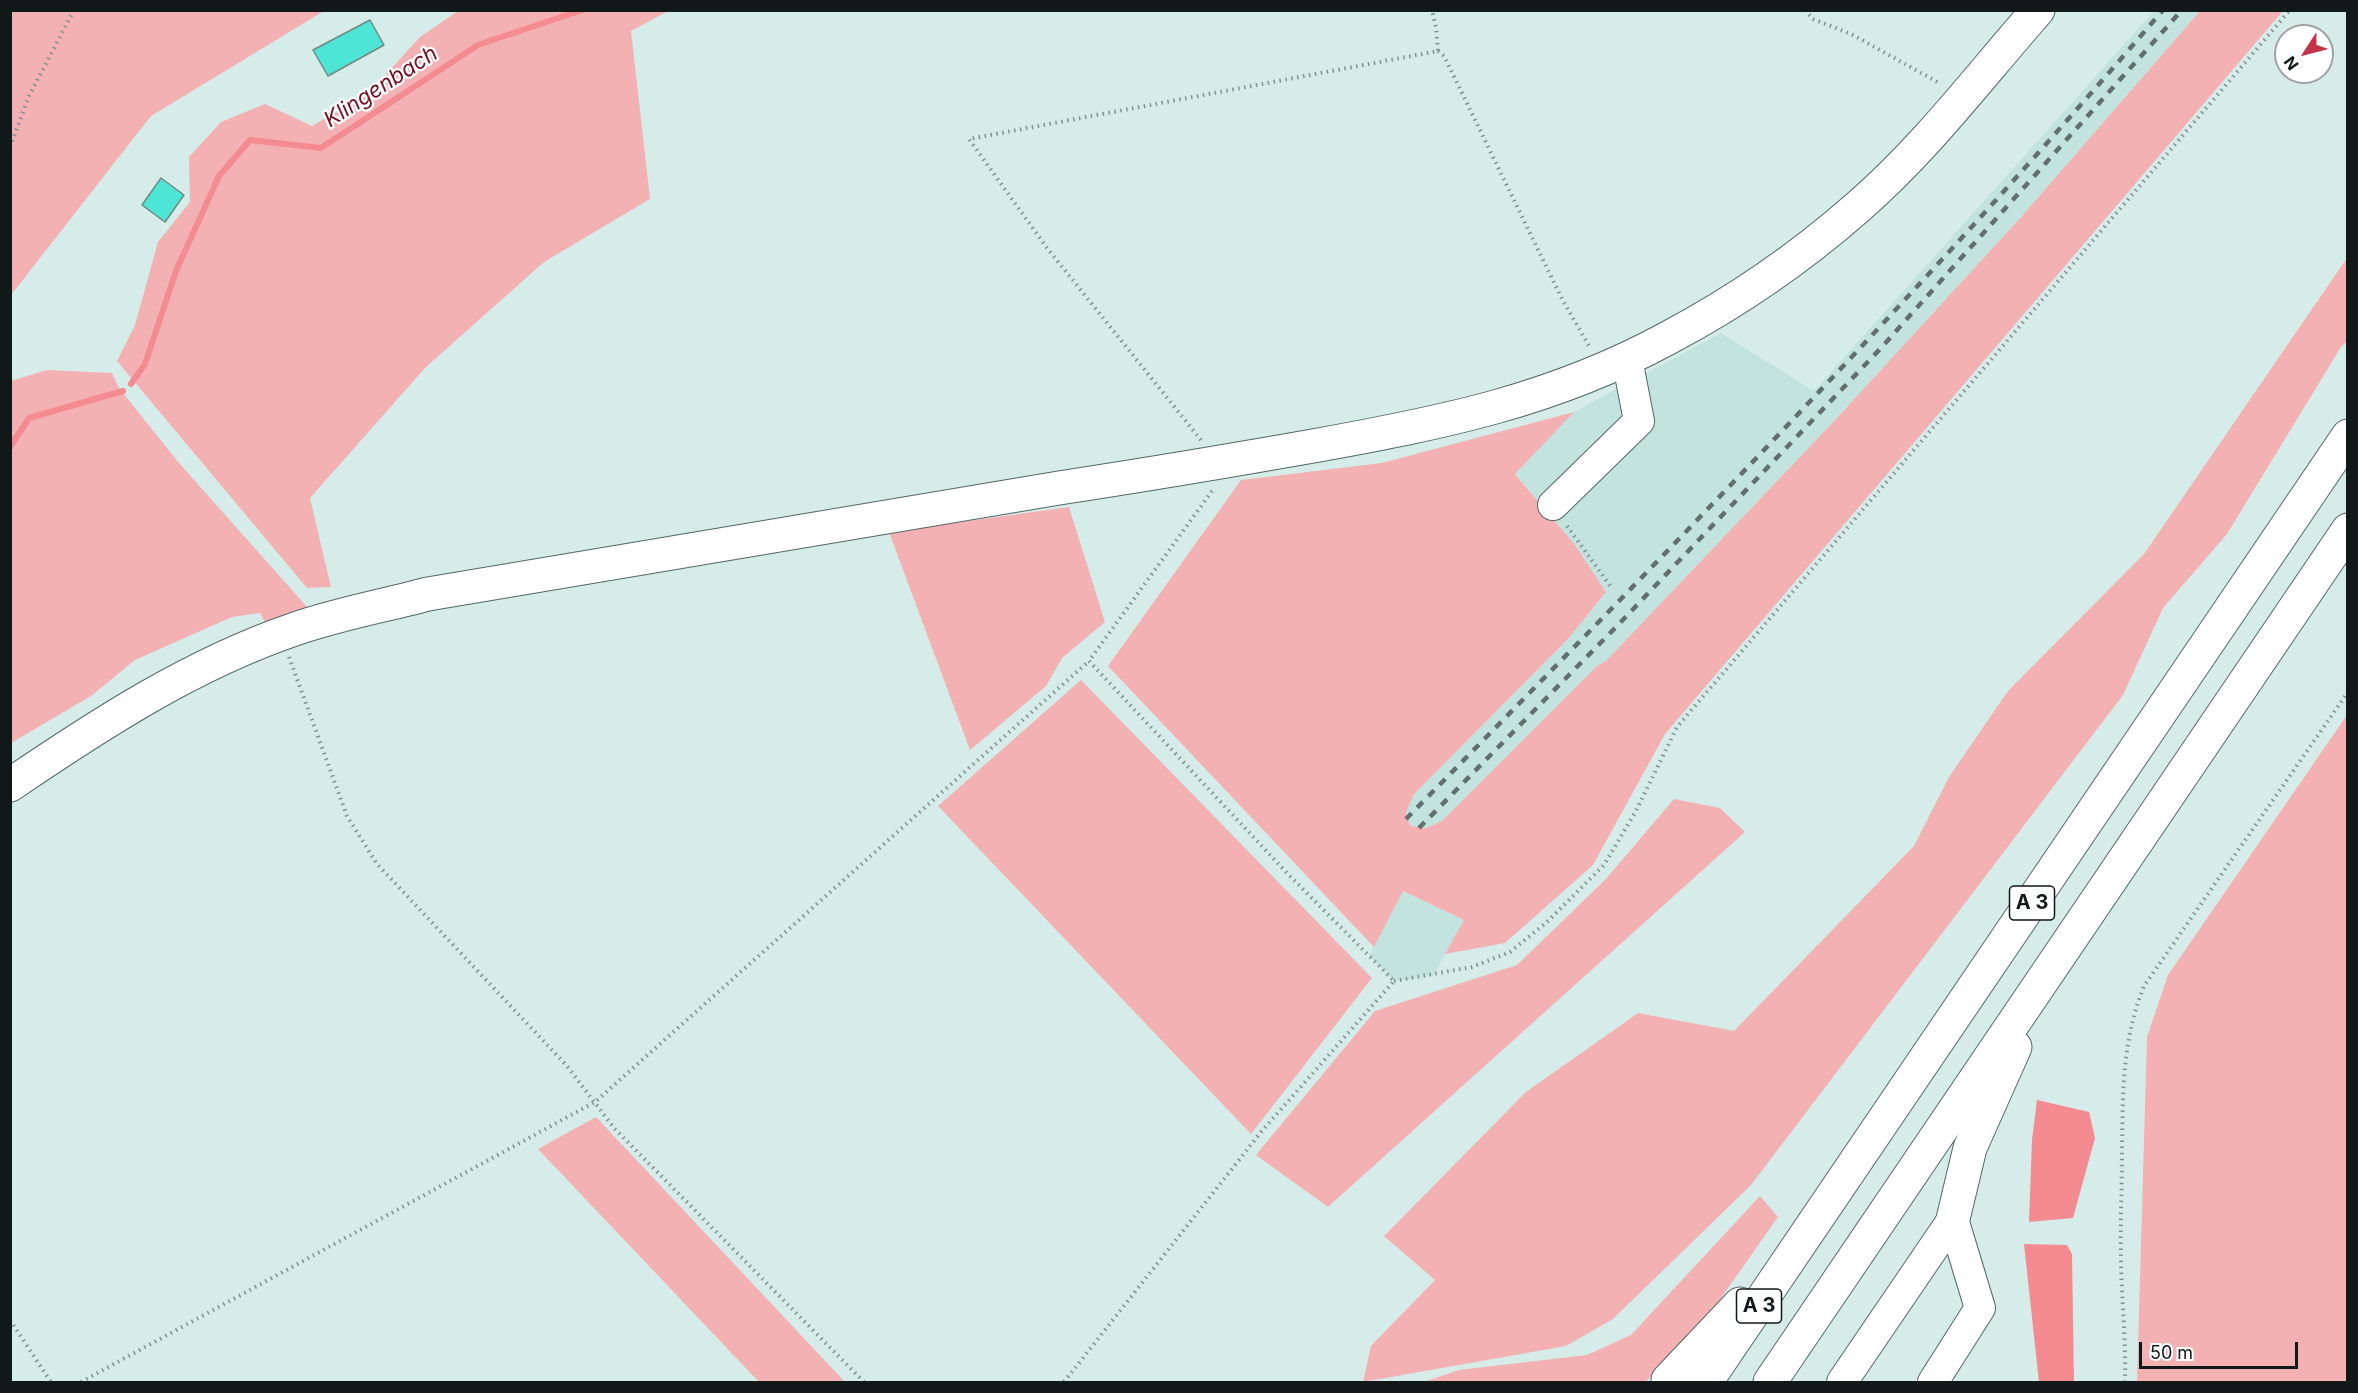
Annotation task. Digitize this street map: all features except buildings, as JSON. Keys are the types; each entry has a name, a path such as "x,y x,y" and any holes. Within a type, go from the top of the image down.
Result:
{"main road":[{"path":"10,785 90,731 160,690 236,652 330,617 428,594 1058,488 1226,463 1401,431 1480,413 1613,365 1726,305 1790,263 1860,206 1917,149 2038,10"},
{"name":"A 3","path":"1706,1383 2348,436"},
{"name":"A 3","path":"1770,1383 2348,530"},
{"path":"1953,1219 1970,1148 2055,961"},
{"path":"1667,1381 1811,1229"}],"lane":[{"path":"1553,505 1639,421 1613,365"},
{"path":"1842,1383 1953,1219"},
{"path":"1933,1383 1980,1308 1953,1219"}],"path":[{"path":"10,147 29,96 74,10"},
{"path":"1432,10 1438,51 1444,56 1562,299 1593,354 1613,365"},
{"path":"1805,10 1813,18 1853,35 1964,97"},
{"path":"1064,1383 1261,1132 1394,981 1472,967 1510,952 1547,922 1604,865 1636,811 1677,727 2290,10"},
{"path":"81,1383 595,1102 1089,661 1226,463 1047,248 969,139 1438,51"},
{"path":"1553,505 1611,587"},
{"path":"280,634 347,816 377,864 567,1066 614,1128 864,1383"},
{"path":"1089,661 1286,872 1394,981"},
{"path":"2125,1383 2127,1336 2121,1264 2122,1111 2126,1045 2132,1018 2144,986 2348,692"},
{"path":"10,1320 51,1383"}],"shaded area":[{"path":"11,10 324,11 151,116 11,295"},
{"path":"458,11 668,11 631,31 650,199 544,262 425,368 310,498 331,587 307,588 117,361 135,325 158,242 190,202 189,157 221,122 265,104 312,126 370,92 420,37"},
{"path":"2154,11 2200,11 2022,216 1837,418 1606,661 1597,666 1442,821 1426,828 1410,826 1406,813 1414,794 1568,639 1606,592 1575,545 1515,473 1574,412 1721,333 1814,391"},
{"path":"2200,11 2283,11 1665,734 1593,865 1505,943 1445,954 1464,920 1403,891 1374,947 1108,666 1241,480 1382,463 1574,412 1515,474 1575,545 1606,592 1568,639 1414,794 1406,813 1410,826 1426,828 1442,821 1597,666 1606,661 1837,418 2022,216"},
{"path":"2347,258 2347,341 2341,347 2227,534 2163,608 2123,695 1751,1185 1613,1319 1566,1346 1363,1382 1371,1346 1435,1280 1384,1236 1526,1092 1638,1013 1734,1031 1914,846 1949,777 2008,691 2144,554"},
{"path":"47,370 112,373 119,388 179,463 308,608 266,624 260,613 232,617 135,660 91,696 11,743 11,381"},
{"path":"1069,507 1105,622 1062,658 1046,686 970,750 889,532"},
{"path":"1081,680 1372,978 1251,1134 938,806"},
{"path":"2347,715 2347,1382 2137,1382 2147,1037 2168,975"},
{"path":"1674,799 1720,808 1745,832 1328,1207 1256,1155 1375,1011 1517,965 1605,880"},
{"path":"1402,891 1464,920 1433,976 1394,981 1369,956"},
{"path":"2037,1100 2089,1112 2095,1138 2073,1218 2029,1222 2032,1140"},
{"path":"596,1117 845,1382 759,1382 538,1149"},
{"path":"1760,1196 1778,1217 1688,1345 1645,1382 1424,1382 1459,1370 1587,1355 1631,1335"},
{"path":"2024,1244 2067,1245 2072,1254 2074,1382 2039,1382"}],"waterway":[{"name":"Klingenbach","path":"131,384 145,364 176,271 219,176 250,140 321,148 478,45 582,10"},
{"name":"Klingenbach","path":"10,447 29,418 123,391"}],"railway":[{"path":"1406,819 1792,421 1980,218 2163,10"},
{"path":"1419,828 1618,625 1881,348 2182,10"}]}
